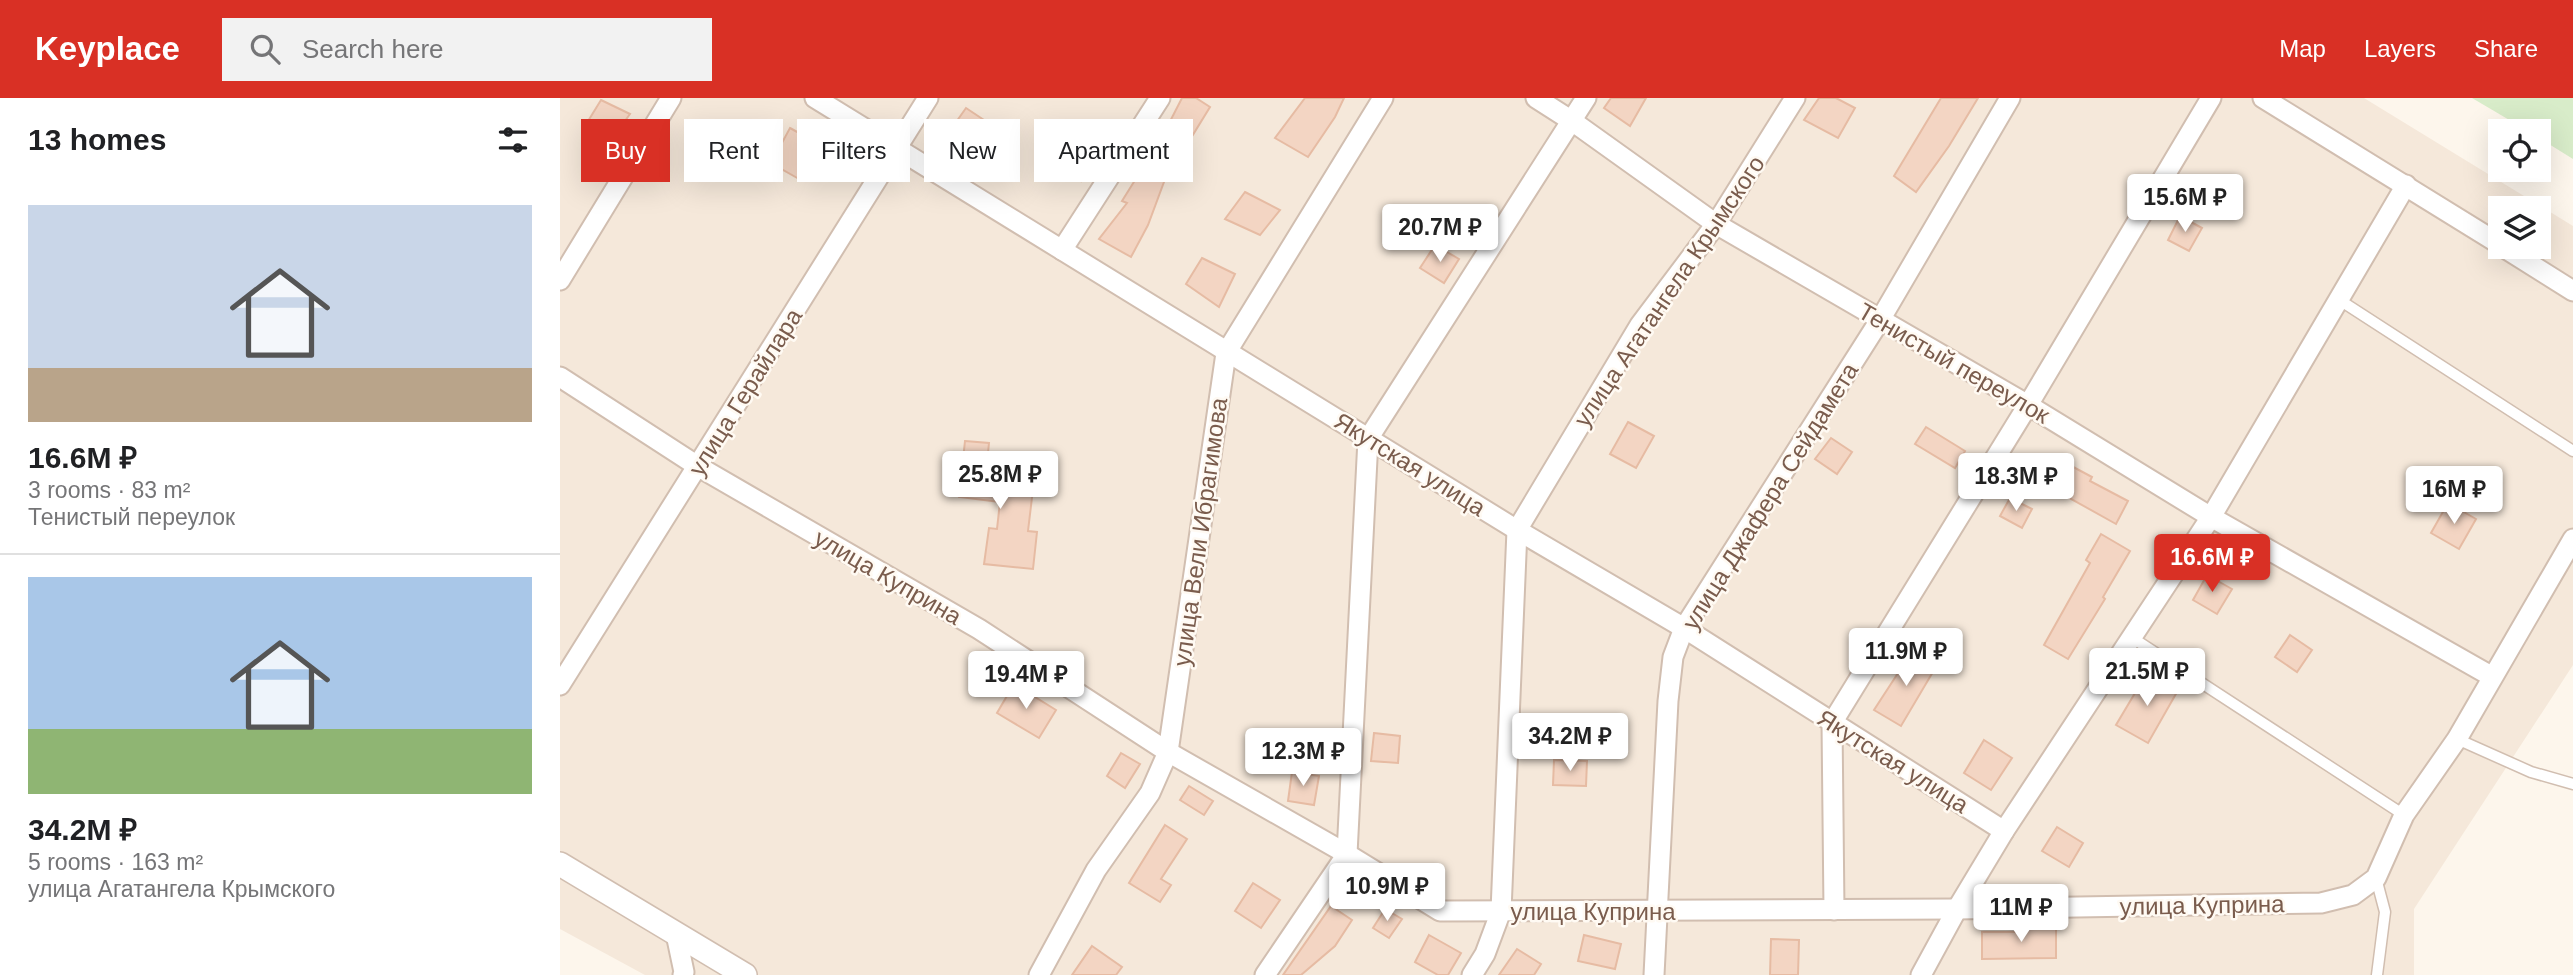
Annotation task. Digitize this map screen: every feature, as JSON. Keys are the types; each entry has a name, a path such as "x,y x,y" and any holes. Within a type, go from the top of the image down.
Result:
{"street":[{"path":"560,280 671,98"},
{"name":"Якутская улица","path":"815,98 849,119"},
{"name":"улица Герайлара","path":"910,129 928,98"},
{"path":"1062,250 1160,98"},
{"name":"улица Вели Ибрагимова","path":"1039,975 1096,870 1150,793 1168,752 1226,353 1383,98"},
{"name":"Тенистый переулок","path":"1536,98 1716,225 2028,405 2211,517 2491,676"},
{"path":"1265,975 1347,854 1368,439 1586,98"},
{"name":"улица Агатангела Крымского","path":"1472,975 1485,954 1501,911 1517,530 1640,325 1716,225 1795,98"},
{"name":"улица Джафера Сейдамета","path":"1654,975 1668,701 1673,657 1684,628 1880,320 2010,98"},
{"path":"1834,910 1832,723 2028,405 2211,98"},
{"path":"2263,98 2488,237"},
{"name":"Якутская улица","path":"910,156 1226,353 1684,628 2004,831"},
{"name":"улица Герайлара","path":"560,685 877,182"},
{"path":"1921,975 2004,831 2130,636 2211,517 2406,185"},
{"path":"2523,259 2573,291"},
{"name":"улица Куприна","path":"560,377 699,467 979,629 1168,752 1347,854 1440,911 1957,909 2321,903 2353,895 2376,878"},
{"path":"2376,878 2404,815 2457,739 2491,676 2573,539"},
{"path":"560,864 745,975"},
{"path":"676,934 683,975"}],"lane":[{"path":"2338,299 2573,451"},
{"path":"2130,636 2404,815"},
{"path":"2457,739 2531,772 2573,784"},
{"path":"2376,878 2385,912 2377,975"}],"shaded area":[{"path":"560,98 2364,98 2488,174 2488,182 2501,182 2524,196 2488,196 2488,259 2551,259 2551,213 2573,226 2573,665 2414,909 2414,975 645,975 560,929"}],"green space":[{"path":"2472,98 2573,98 2573,159 2551,145 2551,119 2508,119"}],"building":[{"path":"1182,98 1196,98 1210,107 1193,135 1193,119 1171,119"},
{"path":"1305,98 1344,98 1335,117 1308,157 1275,138"},
{"path":"1611,98 1646,98 1630,126 1604,108"},
{"path":"1819,98 1836,98 1855,108 1838,138 1804,120"},
{"path":"1941,98 1978,98 1949,146 1916,192 1894,176"},
{"path":"601,100 630,114 626,119 589,119"},
{"path":"966,108 982,119 958,119"},
{"path":"790,128 797,132 797,178 783,170 783,141"},
{"path":"1134,182 1164,182 1148,225 1131,257 1099,239 1127,203 1122,201"},
{"path":"1245,192 1280,210 1260,235 1225,219"},
{"path":"2180,216 2202,228 2189,251 2168,240"},
{"path":"1435,245 1459,259 1444,283 1420,268"},
{"path":"1202,258 1235,274 1219,307 1186,284"},
{"path":"1628,422 1654,436 1636,468 1610,454"},
{"path":"1926,427 1965,451 1955,468 1915,444"},
{"path":"1831,438 1852,452 1837,474 1815,459"},
{"path":"965,441 989,443 985,483 1033,489 1028,531 1037,532 1033,569 984,564 989,528 997,529 1000,502 959,497"},
{"path":"2062,461 2092,477 2090,481 2128,501 2116,524 2048,486"},
{"path":"2010,498 2032,509 2022,528 2000,516"},
{"path":"2448,503 2476,519 2459,549 2431,533"},
{"path":"2101,534 2130,551 2103,597 2105,599 2068,659 2044,645 2090,563 2086,560"},
{"path":"2207,575 2232,589 2217,614 2193,600"},
{"path":"2290,635 2312,650 2297,672 2275,657"},
{"path":"1913,650 1937,665 1901,726 1874,710"},
{"path":"2147,673 2177,692 2148,743 2116,725"},
{"path":"1014,684 1056,710 1039,738 997,713"},
{"path":"1374,733 1400,736 1398,763 1371,761"},
{"path":"1984,740 2012,758 1991,790 1964,773"},
{"path":"1121,753 1140,764 1125,788 1107,776"},
{"path":"1554,760 1587,761 1586,786 1553,785"},
{"path":"1292,772 1319,776 1314,805 1288,801"},
{"path":"1189,786 1213,801 1204,815 1180,800"},
{"path":"1165,825 1187,839 1161,879 1171,885 1160,902 1129,883"},
{"path":"2057,827 2083,843 2069,867 2042,851"},
{"path":"1253,883 1280,900 1261,928 1235,911"},
{"path":"1331,906 1352,920 1335,946 1301,975 1283,975"},
{"path":"1385,909 1402,919 1389,938 1373,928"},
{"path":"2027,925 2056,925 2056,958 1982,959 1982,932 2027,932"},
{"path":"1429,935 1461,953 1448,975 1438,975 1415,962"},
{"path":"1584,935 1621,944 1615,969 1578,961"},
{"path":"1771,939 1799,940 1798,975 1770,975"},
{"path":"1092,946 1122,967 1116,975 1072,975"},
{"path":"1517,949 1541,964 1534,975 1499,975"}]}
